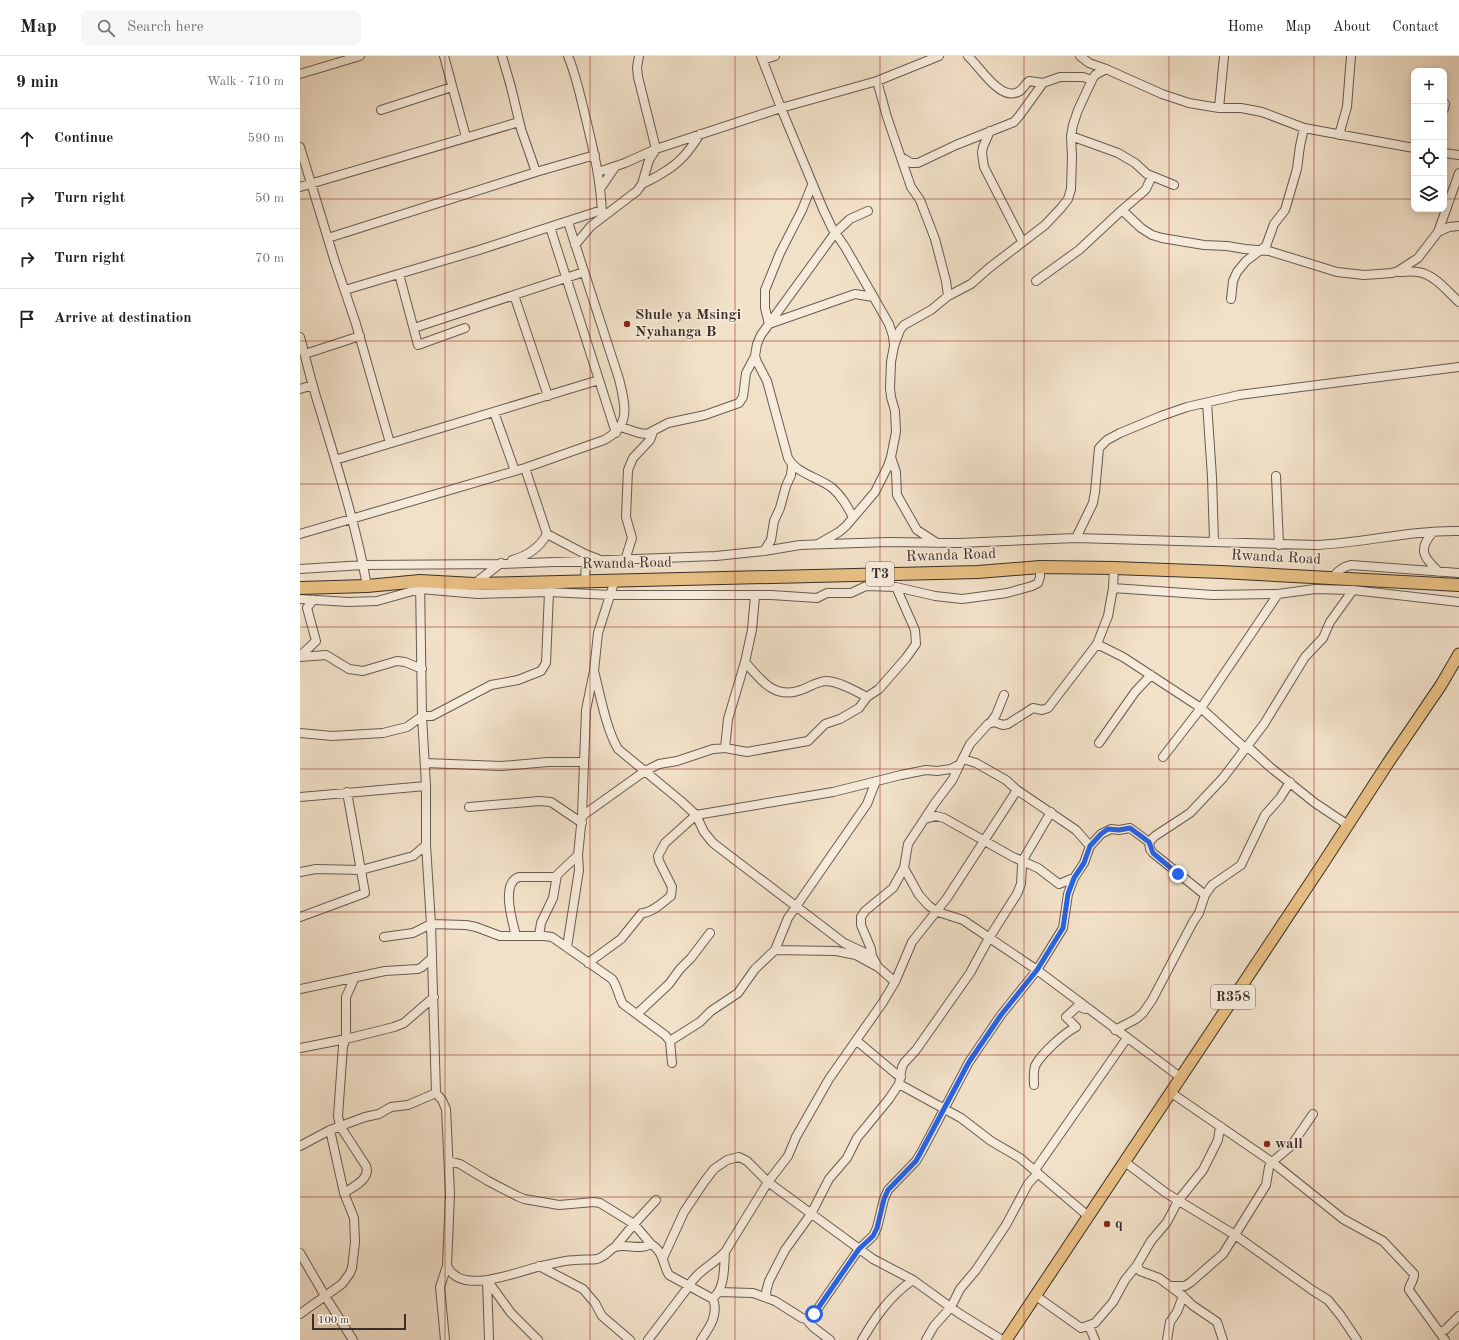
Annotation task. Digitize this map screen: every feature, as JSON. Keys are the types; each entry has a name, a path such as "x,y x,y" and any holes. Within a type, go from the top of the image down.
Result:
{"highway":[{"name":"Rwanda Road","path":"300,588 585,580 978,572 1040,568 1114,568 1221,572 1459,585"}],"main road":[{"name":"R358","path":"1006,1340 1441,685 1459,654"}],"street":[{"path":"300,74 360,56"},
{"path":"444,56 466,137"},
{"path":"502,56 519,122 536,172"},
{"path":"568,56 577,84 595,155 602,214"},
{"path":"574,244 602,214 637,191 642,184 648,160 656,148 638,77 637,67 639,56"},
{"path":"775,56 762,58 812,185 835,233 889,324 893,336 894,346"},
{"path":"598,172 615,167 656,148 781,108 876,81 939,56"},
{"path":"968,56 998,89 1006,93 1012,94 1018,92 1023,89 1029,81 1043,83 1060,77 1083,77 1092,80"},
{"path":"1080,56 1089,63 1162,94 1190,103 1219,108 1241,108 1262,112 1304,128 1411,147"},
{"path":"1219,108 1224,56"},
{"path":"1339,135 1344,120 1348,96 1351,56"},
{"path":"817,544 839,532 853,517 879,485 891,456 896,432 895,411 890,388 891,362 894,346 900,330 904,325 931,310 948,296 971,284 1022,241 1045,225 1061,208 1068,199 1072,181 1071,136 1078,110 1095,75 1106,69"},
{"path":"876,81 911,187 920,200 934,239 946,281 948,296"},
{"path":"901,157 911,163 918,163 1009,124 1016,120 1043,83"},
{"path":"380,110 452,87"},
{"path":"300,187 519,122"},
{"path":"1231,299 1233,281 1237,272 1246,261 1261,250 1268,241 1274,224 1285,210 1297,169 1304,128"},
{"path":"990,131 982,147 984,167 1022,241"},
{"path":"642,184 663,173 678,162 691,149 700,134"},
{"path":"1071,136 1118,154 1135,164 1147,174 1174,185"},
{"path":"300,147 360,336 390,443"},
{"path":"1447,153 1459,155"},
{"path":"328,238 536,172 595,155"},
{"path":"600,189 615,167"},
{"path":"1398,271 1418,258 1438,232 1459,173"},
{"path":"1036,281 1079,250 1146,189 1152,176"},
{"path":"769,324 765,308 765,290 780,253 802,210 812,185"},
{"path":"1122,210 1141,228 1152,235 1162,238 1204,245 1269,251 1337,272 1364,275 1398,271 1418,271 1433,278 1459,302"},
{"path":"618,430 643,433 653,432 668,423 705,415 739,403 743,397 746,373 755,356 757,344 761,335 835,233 850,219 868,211"},
{"path":"345,290 550,227 602,214"},
{"path":"300,534 525,468 604,440 618,430 624,418 619,379 568,222"},
{"path":"1438,232 1450,227 1459,226"},
{"path":"550,227 599,380 618,430"},
{"path":"414,328 584,272"},
{"path":"399,274 418,345 465,328"},
{"path":"769,324 855,294 873,297"},
{"path":"514,295 548,396"},
{"path":"305,354 360,336"},
{"path":"300,337 312,385 352,518 367,586"},
{"path":"755,356 767,381 788,458 792,465 832,488 853,517"},
{"path":"1076,538 1093,503 1099,448 1107,440 1161,416 1195,405 1207,404 1239,395 1459,367"},
{"path":"335,460 599,380"},
{"path":"300,389 312,385"},
{"path":"1207,404 1212,477 1214,542"},
{"path":"494,412 515,471"},
{"path":"625,560 632,538 626,516 628,470 633,458 650,440 653,432"},
{"path":"891,456 896,472 897,495 917,530 938,543"},
{"path":"764,551 771,540 774,521 791,475 792,465"},
{"path":"525,468 547,534 585,554 603,561"},
{"path":"1276,476 1279,545"},
{"path":"300,569 363,565 586,562 716,556 764,551 800,545 888,542 938,543 1076,538 1316,545 1346,544 1433,532 1459,531"},
{"path":"1433,532 1425,544 1424,551 1427,561 1439,572"},
{"path":"474,584 500,564 522,558 530,553 544,540 547,534"},
{"path":"585,580 586,562"},
{"path":"1332,577 1340,569 1350,565 1459,573"},
{"path":"300,599 348,602 377,601 420,585 478,594 549,592 611,595 775,595 817,598 827,593 851,593 864,586 896,587 962,599 1007,593 1032,586 1038,583 1040,568"},
{"path":"991,722 1003,725 1008,724 1033,708 1042,710 1048,708 1097,644 1108,616 1113,588 1114,568"},
{"path":"567,947 578,880 578,854 582,819 586,710 594,671 598,633 615,580"},
{"path":"420,585 422,716 426,786 426,845 434,997 436,1093 445,1104 446,1109 449,1161 450,1194 447,1266 440,1287 445,1340"},
{"path":"582,819 645,771 659,764 677,761 706,750 725,748 747,752 788,744 805,743 826,724 840,720 856,710 867,697 879,689 916,644 915,630 896,587"},
{"path":"1113,588 1212,595 1278,594 1315,589 1353,590 1459,602"},
{"path":"1149,842 1155,836 1190,813 1223,778 1247,748 1276,706 1305,657 1323,638 1330,622 1353,590"},
{"path":"300,733 332,736 384,733 407,727 422,716 432,716 491,685 518,680 544,669 546,663 549,592"},
{"path":"1164,757 1201,708 1278,594"},
{"path":"725,748 728,719 745,662 752,630 755,596"},
{"path":"300,656 316,641 307,608 313,600"},
{"path":"1097,644 1151,675 1201,708 1247,748 1315,803 1348,825"},
{"path":"300,656 326,655 349,669 358,671 397,661 405,662 422,669"},
{"path":"745,662 762,682 773,690 793,692 802,690 817,683 828,681 841,685 867,697"},
{"path":"594,671 614,743 618,749 696,815 704,832 713,843 844,943 872,956"},
{"path":"1099,743 1135,692 1151,675"},
{"path":"878,967 872,956 871,949 861,925 861,917 865,911 894,888 904,868 908,844 953,779 973,740 996,715 1004,695"},
{"path":"588,963 621,938 642,912 646,913 671,896 672,887 658,856 665,843 696,815 833,792 901,774 926,770 944,770 956,767 961,761"},
{"path":"961,761 980,765 1006,780 1017,790 1052,812 1076,830 1090,846"},
{"path":"425,763 501,766 548,762 584,762"},
{"path":"670,1041 700,1022 711,1010 738,993 755,969 775,950 786,922 867,804 876,781"},
{"path":"1115,1030 1136,1019 1143,1013 1152,1000 1199,913 1205,895 1212,885 1241,865 1265,815 1280,798 1290,782"},
{"path":"300,797 426,786"},
{"path":"648,1340 697,1274 717,1260 725,1252 768,1182 788,1156 796,1137 829,1079 879,1009 895,982 912,942 938,912 1017,790"},
{"path":"300,917 366,892 347,792"},
{"path":"469,808 539,801 551,802 582,819"},
{"path":"767,1298 766,1292 769,1281 778,1261 811,1214 826,1184 847,1158 857,1138 889,1099 900,1080 904,1063 916,1050 970,973 989,938 1017,894 1021,884 1023,862 1052,812"},
{"path":"925,819 936,816 944,818 1023,862 1038,868 1059,884 1074,878"},
{"path":"806,1319 814,1314 859,1249 873,1236 877,1228 884,1199 888,1190 916,1161 969,1062 1001,1015 1037,970 1063,928 1068,894 1074,878 1084,863 1090,846 1101,834 1111,829 1119,830 1130,828 1149,842 1153,853 1205,895"},
{"path":"300,872 316,869 361,870 413,856 426,845"},
{"path":"539,936 541,923 552,898 556,877 578,854"},
{"path":"904,868 925,902 938,912 963,920 1037,970 1115,1030 1180,1077"},
{"path":"516,936 510,909 509,896 515,879 519,877 556,877"},
{"path":"384,937 413,932 431,924 466,925 476,927 496,935 539,936 552,938 612,979 617,986 621,1000 624,1004 670,1041 672,1063"},
{"path":"637,1014 669,984 710,933"},
{"path":"775,950 836,951 856,954 878,967 895,982"},
{"path":"300,989 385,970 418,969 432,958"},
{"path":"344,1193 365,1177 368,1169 340,1126 338,1108 342,1046 346,1039 346,997 355,977"},
{"path":"300,1048 346,1039 401,1024 434,997"},
{"path":"1034,1085 1034,1071 1038,1062 1064,1034 1076,1027 1066,1018 1078,1006 1092,1012"},
{"path":"926,1340 934,1326 951,1307 960,1289 976,1270 1006,1225 1028,1184 1127,1038"},
{"path":"857,1041 895,1073 900,1080 966,1122 1005,1150 1020,1158 1088,1216"},
{"path":"1170,1092 1272,1162 1344,1220 1388,1245 1414,1274 1409,1290 1445,1340"},
{"path":"300,1146 340,1126 365,1117 379,1114 391,1107 408,1104 436,1093"},
{"path":"1171,1286 1185,1286 1217,1260 1235,1235 1266,1185 1269,1167 1272,1162 1291,1146 1312,1114"},
{"path":"1036,1296 1078,1327 1083,1328 1095,1323 1113,1302 1125,1280 1138,1268 1150,1241 1167,1222 1178,1201 1203,1170 1217,1142 1220,1126"},
{"path":"300,1314 342,1284 352,1268 355,1242 354,1218 344,1193 330,1130"},
{"path":"664,1258 684,1212 693,1197 714,1169 727,1160 740,1157 747,1161 768,1182 873,1259 913,1280 1002,1340"},
{"path":"449,1161 466,1167 479,1176 517,1196 559,1205 594,1202 600,1203 634,1224 664,1258 669,1275 713,1299"},
{"path":"1125,1162 1178,1201 1235,1235 1328,1300 1357,1340"},
{"path":"447,1266 452,1274 466,1280 473,1281 487,1280 539,1266 574,1260 597,1259 615,1247 656,1200"},
{"path":"615,1247 645,1248 651,1244"},
{"path":"713,1299 719,1292 722,1282 725,1252"},
{"path":"300,1253 353,1340"},
{"path":"539,1266 583,1289 595,1303 602,1316 630,1340"},
{"path":"1138,1268 1159,1278 1171,1286 1192,1306 1217,1322 1223,1340"},
{"path":"487,1280 489,1340"},
{"path":"487,1280 511,1313 538,1340"},
{"path":"862,1340 875,1319 891,1298 913,1280"},
{"path":"1166,1340 1170,1322 1177,1312 1184,1297 1190,1290 1191,1282"},
{"path":"719,1292 746,1292 775,1300 798,1316 806,1319 813,1327 830,1340"},
{"path":"701,1340 714,1320 713,1299"},
{"path":"1440,1332 1459,1316"},
{"path":"1088,1326 1095,1340"}],"place":[{"name":"Shule ya Msingi Nyahanga B","path":"627,324"},
{"name":"wall","path":"1267,1144"},
{"name":"q","path":"1107,1224"}],"route":[{"path":"814,1314 859,1249 873,1236 877,1228 884,1199 888,1190 916,1161 957,1087 969,1062 1001,1015 1037,970 1063,928 1068,894 1074,878 1084,863 1090,846 1108,829 1119,830 1130,828 1149,842 1150,849 1153,853 1178,874"}]}
